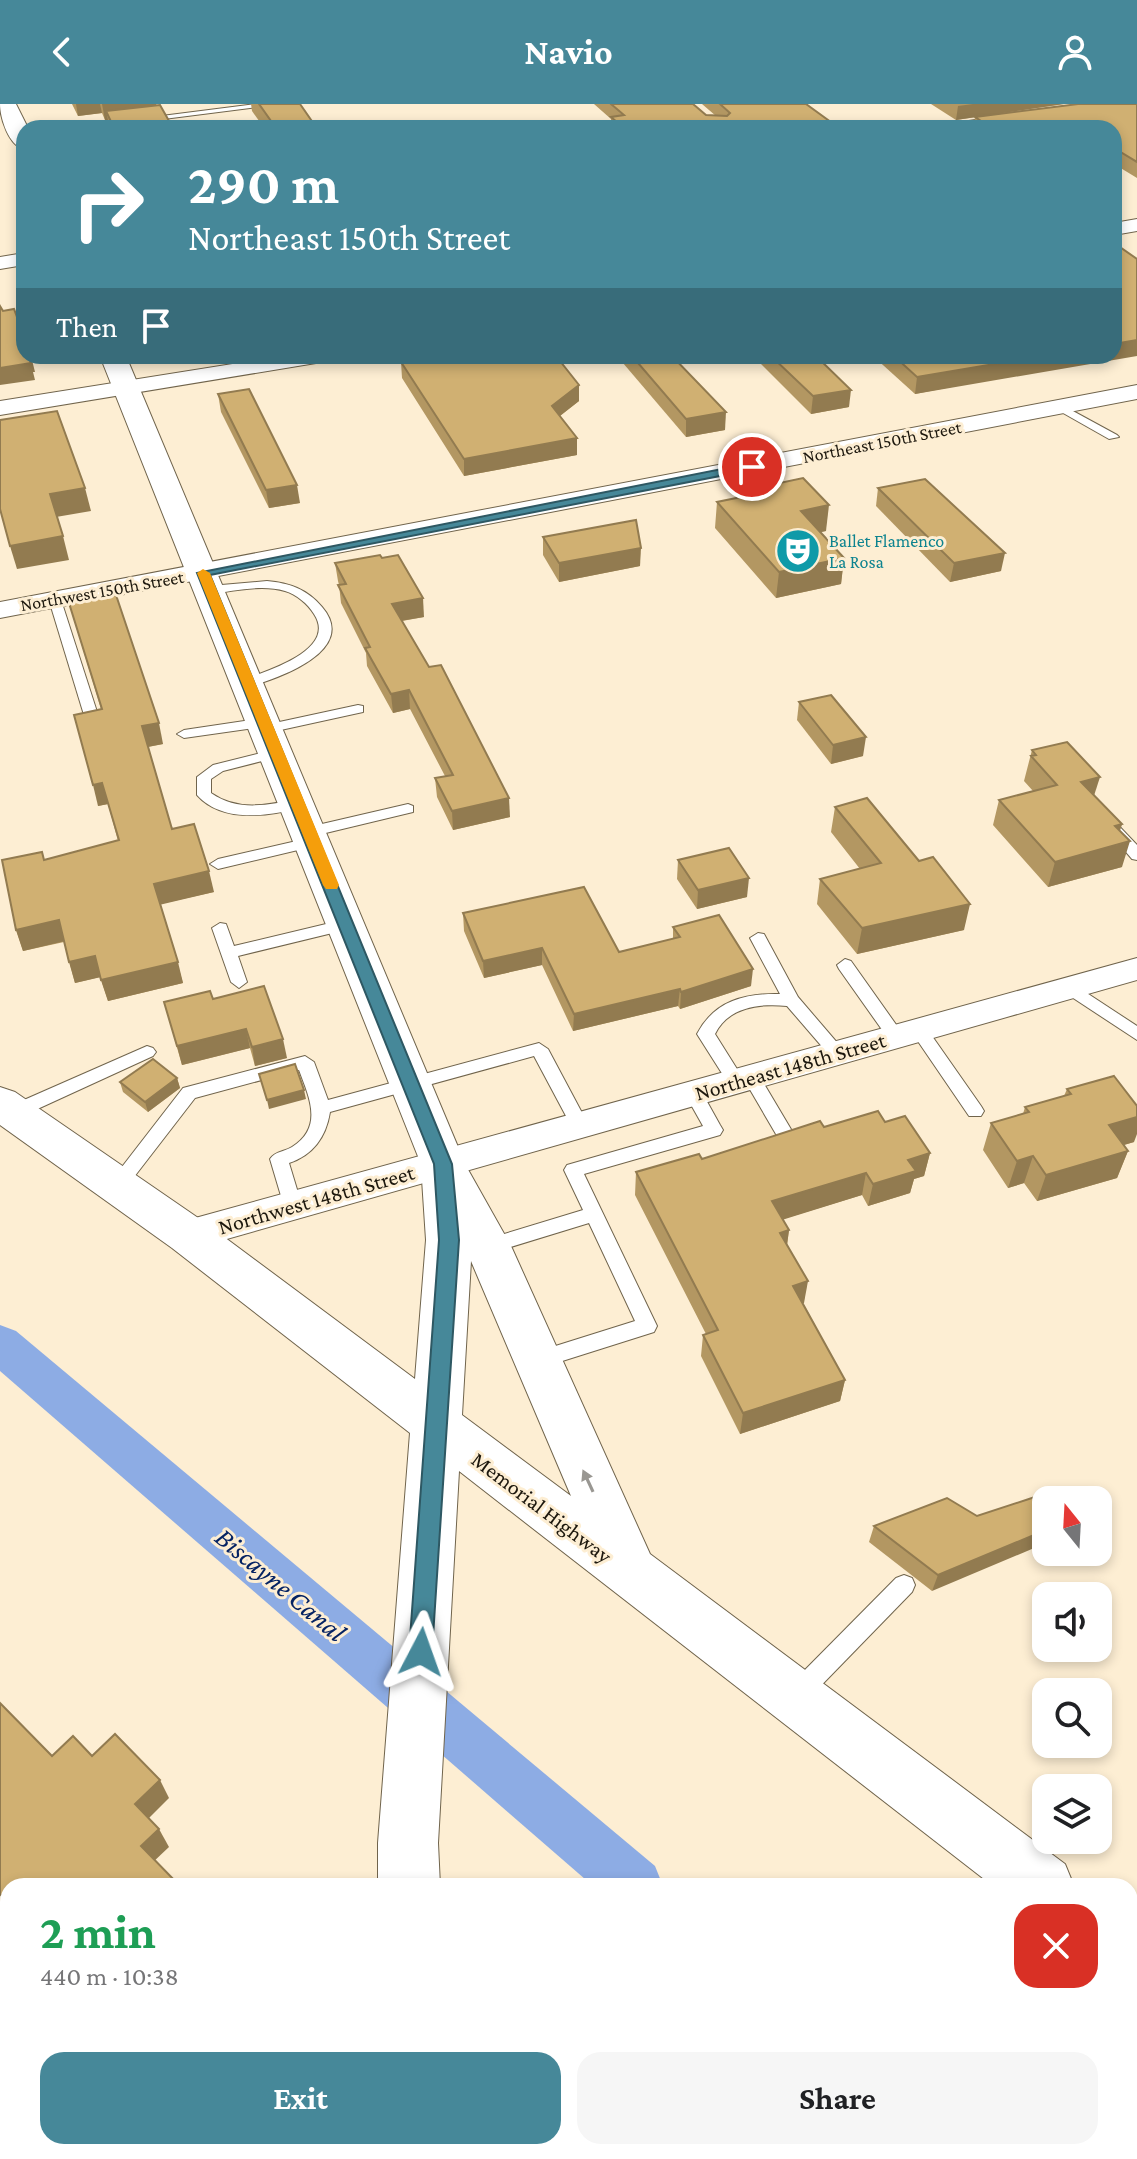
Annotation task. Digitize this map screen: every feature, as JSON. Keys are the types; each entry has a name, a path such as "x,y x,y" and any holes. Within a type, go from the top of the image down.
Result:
{"street":[{"path":"6,104 16,123"},
{"path":"1010,120 1119,104"},
{"path":"0,408 119,372 220,364"},
{"path":"119,372 443,1164 488,1246 633,1577"},
{"name":"Northeast 150th Street","path":"206,581 1137,392"},
{"name":"Northwest 150th Street","path":"0,610 206,581"},
{"name":"Northeast 148th Street","path":"443,1164 1137,969"},
{"name":"Memorial Highway","path":"7,1107 188,1235 633,1577 1032,1878"},
{"path":"409,1865 449,1240 443,1164"},
{"name":"Northwest 148th Street","path":"188,1235 443,1164"}],"lane":[{"path":"149,120 278,104"},
{"path":"1060,407 1113,437"},
{"path":"206,581 285,587 301,593 325,619 327,633 321,645 291,667 248,683"},
{"path":"55,600 91,715"},
{"path":"184,734 269,734 358,709"},
{"path":"269,734 204,777 204,795 222,807 307,826"},
{"path":"218,864 307,826 408,809"},
{"path":"1102,816 1137,855"},
{"path":"229,953 347,924"},
{"path":"220,928 239,982"},
{"path":"758,938 792,1001 837,1053"},
{"path":"845,965 975,1111"},
{"path":"1070,988 1137,1034"},
{"path":"786,1136 706,1034 715,1014 761,1000 792,1001"},
{"path":"322,1108 539,1049 580,1126"},
{"path":"7,1107 147,1052"},
{"path":"117,1185 189,1093 305,1062 322,1108 320,1129 300,1152 279,1159 293,1206"},
{"path":"537,1360 647,1326 573,1170 714,1130 694,1094"},
{"path":"488,1246 594,1214"},
{"path":"793,1698 904,1585"}],"building":[{"path":"259,104 300,104 311,120 270,120"},
{"path":"611,104 693,104 706,115 727,116 730,113 720,104 806,104 828,120 615,120 611,117 624,115"},
{"path":"1078,104 1137,104 1137,162 1122,153 1122,120 980,120 975,117"},
{"path":"160,105 168,120 110,120 106,111"},
{"path":"1122,248 1137,259 1137,340 1122,343"},
{"path":"0,306 3,311 14,309 16,364 25,364 0,368"},
{"path":"402,364 562,364 579,385 552,406 577,438 464,459"},
{"path":"639,364 680,364 726,412 686,419"},
{"path":"779,364 824,364 851,390 813,396"},
{"path":"903,364 994,364 917,377"},
{"path":"249,389 297,485 266,490 218,394"},
{"path":"57,411 85,488 50,494 63,536 10,546 0,509 0,420"},
{"path":"803,478 829,505 801,511 844,558 779,572 717,502 761,493 756,488"},
{"path":"925,479 1005,553 954,563 878,488"},
{"path":"636,520 641,548 559,563 543,537"},
{"path":"380,555 382,558 398,555 423,598 392,604 429,667 441,665 509,798 452,811 435,778 453,775 409,690 391,694 365,648 370,647 338,585 346,584 335,563"},
{"path":"116,595 159,723 142,726 172,829 194,824 209,871 154,884 178,962 101,980 95,956 69,962 59,920 16,930 2,860 42,852 44,860 119,840 102,783 93,785 74,715 102,709 69,603"},
{"path":"831,695 866,737 833,745 799,702"},
{"path":"1067,742 1100,777 1081,782 1122,824 1115,826 1130,841 1055,862 999,800 1057,785 1031,756 1036,755 1032,750"},
{"path":"867,798 919,861 933,857 970,904 862,928 820,879 881,863 835,807"},
{"path":"729,848 749,878 698,890 678,860"},
{"path":"584,887 619,952 680,937 673,927 719,915 753,969 681,992 680,989 574,1014 542,948 483,961 463,913"},
{"path":"264,986 283,1039 252,1047 246,1029 177,1046 164,1002 210,991 213,999"},
{"path":"153,1059 177,1078 145,1102 120,1082"},
{"path":"295,1064 304,1090 267,1100 259,1074"},
{"path":"1114,1076 1137,1106 1137,1117 1109,1125 1128,1151 1046,1175 1033,1156 1017,1161 991,1123 1029,1112 1025,1107 1071,1094 1067,1089"},
{"path":"878,1111 885,1122 905,1116 930,1153 908,1160 916,1171 873,1184 866,1173 772,1201 789,1230 780,1233 808,1281 793,1286 845,1380 743,1413 703,1335 718,1330 636,1172 699,1154 702,1159 820,1121 824,1127"},
{"path":"947,1498 977,1516 1032,1498 1032,1536 938,1575 874,1526"},
{"path":"0,1703 52,1756 73,1736 92,1756 115,1734 160,1780 135,1804 159,1829 141,1846 172,1878 0,1878"}],"waterway":[{"name":"Biscayne Canal","path":"0,1344 626,1878"}],"slow traffic":[{"path":"203,573 331,885"}],"place":[{"name":"Ballet Flamenco La Rosa","path":"798,551"}],"route":[{"path":"421,1652 449,1240 443,1164 203,573 752,467"}]}
